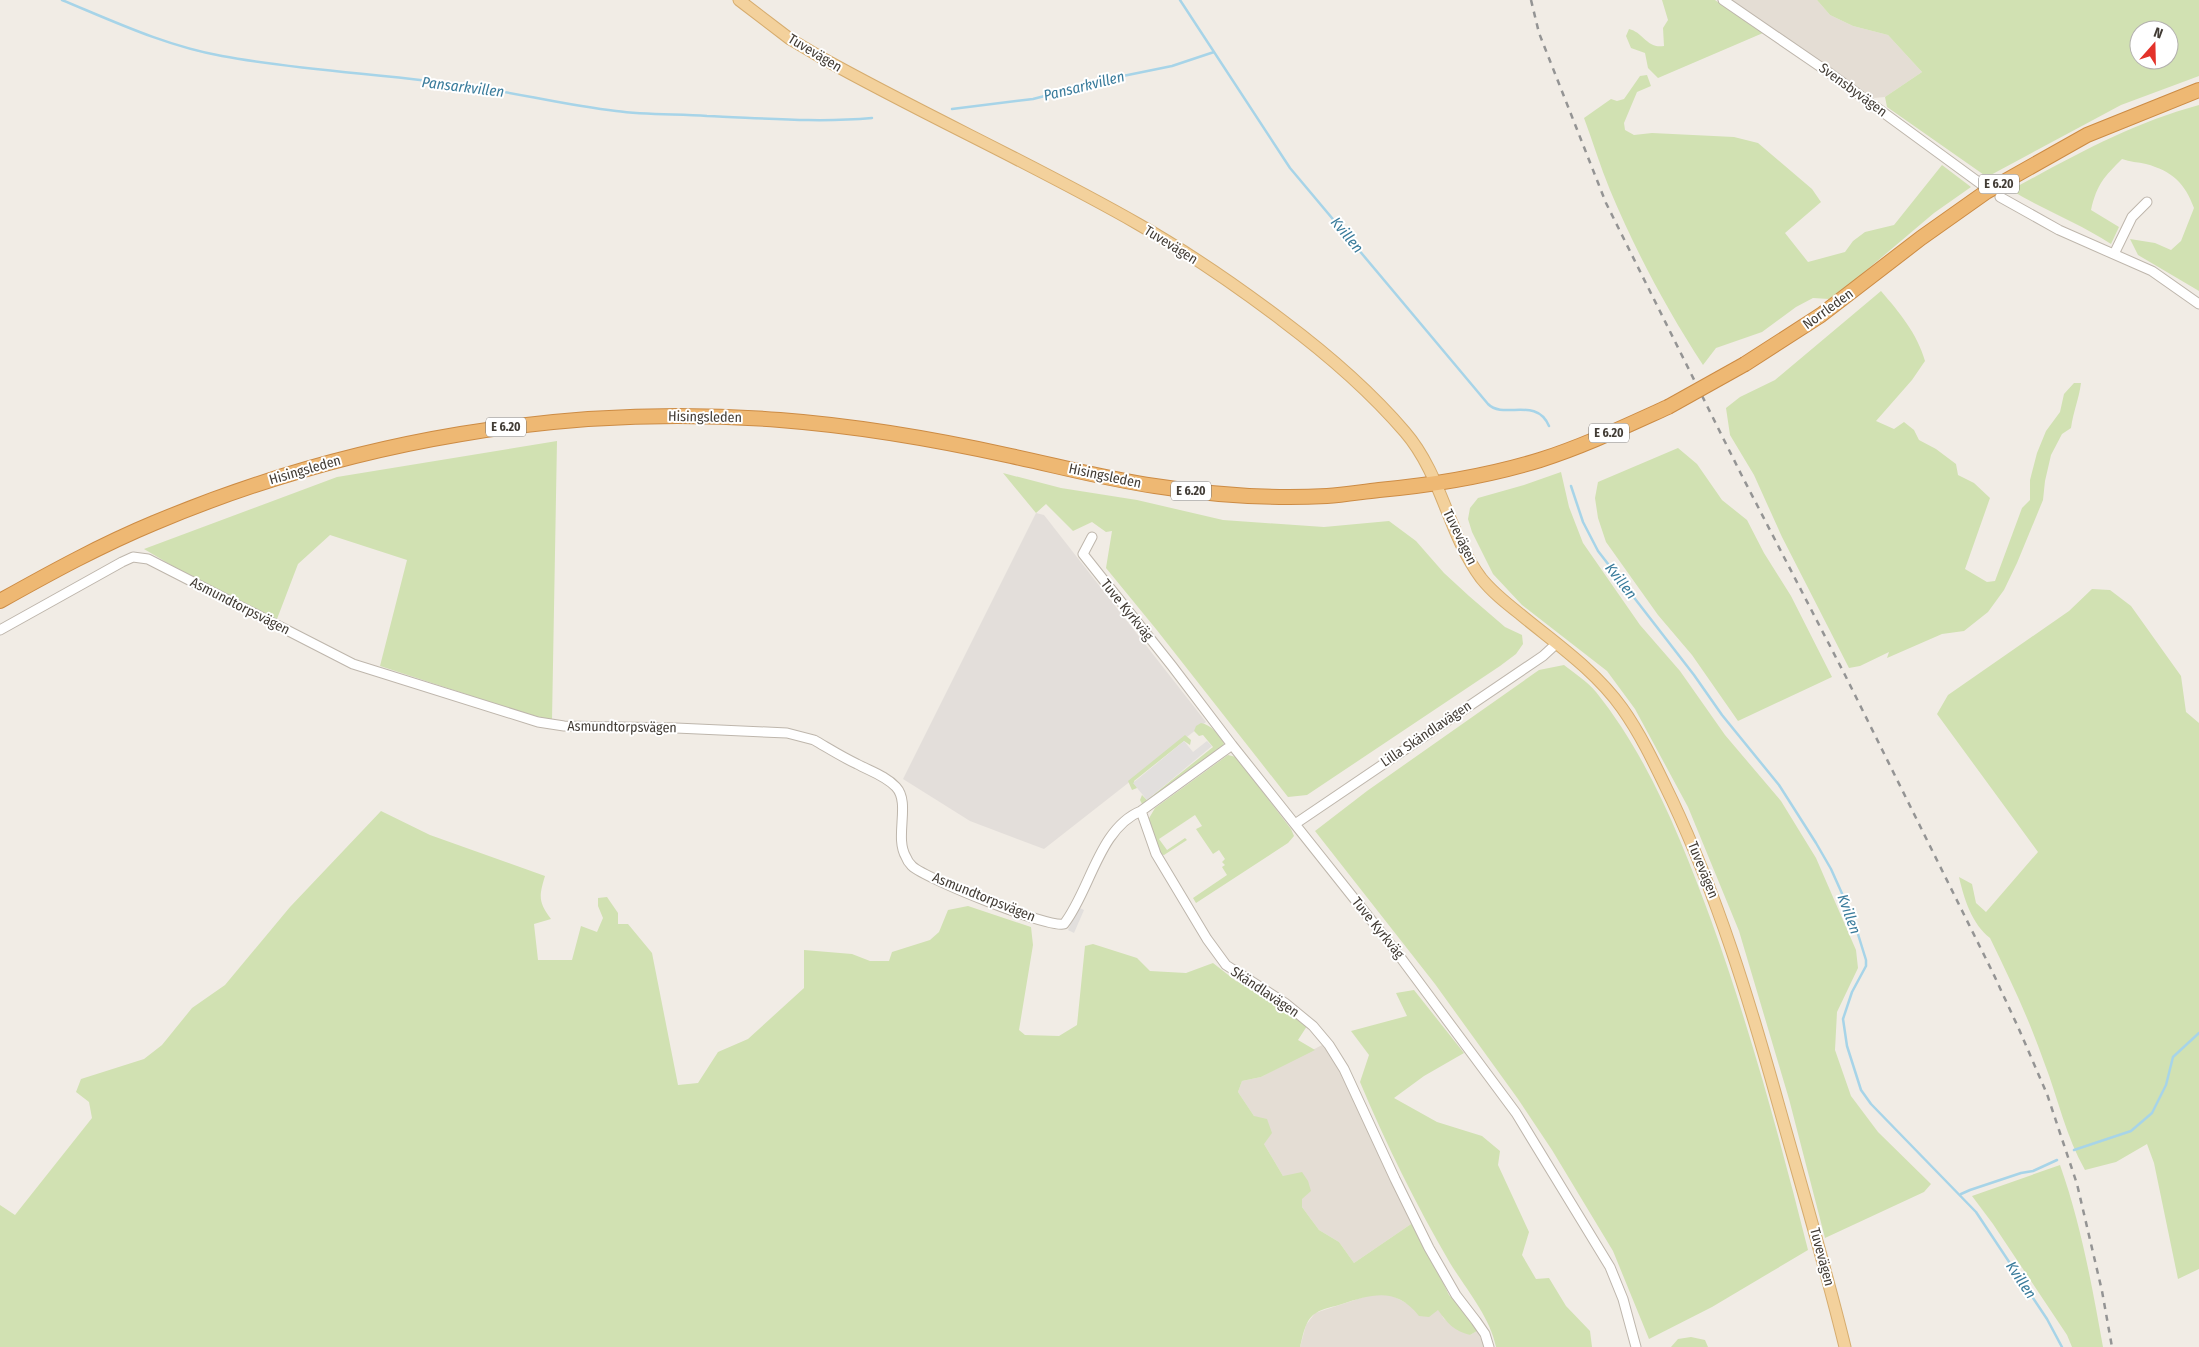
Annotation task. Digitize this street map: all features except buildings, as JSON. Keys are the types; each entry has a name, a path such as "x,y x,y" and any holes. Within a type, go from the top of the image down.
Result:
{"highway":[{"name":"Norrleden","path":"1436,484 1539,460 1668,407 1745,364 1821,315 1921,238 1986,192 2088,135 2199,90"},
{"name":"Hisingsleden","path":"0,601 69,564 153,523 267,481 349,458 421,441 557,422 671,416 737,417 833,425 930,439 1152,486 1266,497 1330,496 1436,484"}],"main road":[{"name":"Tuvevägen","path":"739,0 783,34 822,58 1120,214 1165,240 1238,288 1310,342 1371,395 1414,443 1436,484 1464,548 1483,581 1601,683 1631,720 1666,786 1702,865 1729,937 1846,1347"}],"street":[{"name":"Svensbyvägen","path":"1723,0 1828,72 1981,184"},
{"path":"2000,197 2050,225 2160,275 2199,304"},
{"path":"2114,254 2132,217 2147,202"},
{"name":"Tuve Kyrkväg","path":"1092,537 1083,554 1178,673 1232,746 1432,997 1516,1113 1610,1267 1623,1299 1636,1347"},
{"name":"Asmundtorpsvägen","path":"0,630 122,562 140,556 353,664 538,722 564,726 676,728 802,736 814,740 886,779 898,788 903,809 901,845 905,856 913,867 980,898 1057,925 1064,924 1069,918 1112,835 1123,822 1141,811"},
{"name":"Lilla Skändlavägen","path":"1295,824 1543,656 1556,644"},
{"path":"1141,811 1232,746"},
{"name":"Skändlavägen","path":"1141,811 1156,854 1217,954 1233,971 1258,985 1305,1019 1329,1045 1344,1069 1433,1256 1456,1295 1476,1321 1489,1347"}],"shaded area":[{"path":"1731,0 1817,0 1830,15 1853,26 1888,35 1922,72 1885,97 1874,98"},
{"path":"1036,513 1044,515 1206,722 1044,849 970,821 903,779"},
{"path":"1184,741 1193,752 1207,741 1212,746 1147,800 1133,783"},
{"path":"1078,907 1084,910 1074,933 1068,930"},
{"path":"1324,1044 1351,1092 1414,1222 1354,1263 1339,1242 1319,1230 1302,1207 1302,1199 1283,1176 1264,1144 1254,1116 1238,1092 1242,1081 1261,1077"},
{"path":"1370,1295 1391,1295 1412,1306 1438,1309 1444,1319 1470,1335 1477,1331 1485,1347 1300,1347 1306,1325 1315,1313"}],"green space":[{"path":"1662,0 1715,0 1763,33 1658,78 1648,68 1645,53 1631,48 1626,36 1629,29 1638,33 1653,45 1664,46 1663,28 1668,20"},
{"path":"1817,0 2199,0 2199,76 2121,105 1987,177 1887,107 1885,97 1922,72 1888,35 1853,26 1830,15"},
{"path":"1647,75 1651,86 1637,92 1624,123 1625,130 1634,135 1652,133 1734,137 1758,143 1812,189 1821,202 1785,233 1808,262 1845,252 1853,241 1865,232 1894,225 1942,165 1971,187 1934,213 1856,279 1829,299 1813,298 1796,307 1762,332 1716,348 1703,365 1664,301 1630,235 1606,181 1584,118 1611,99 1617,101 1624,99 1640,76"},
{"path":"2199,105 2199,291 2138,255 2130,239 2155,243 2171,250 2181,241 2194,208 2182,185 2163,170 2122,159 2102,182 2091,210 2119,227 2111,244 2011,190 2079,153 2126,131 2174,112"},
{"path":"1881,291 1912,332 1925,361 1912,380 1876,421 1894,429 1904,422 1914,430 1919,440 1936,449 1956,464 1958,475 1974,483 1990,498 1965,569 1987,582 1995,581 2022,508 2030,500 2030,480 2037,453 2046,431 2060,412 2064,394 2074,383 2081,383 2071,428 2062,434 2051,455 2043,500 2004,590 1988,612 1964,631 1942,634 1887,658 1889,652 1860,666 1849,668 1782,537 1754,475 1730,435 1726,408 1740,397 1775,380"},
{"path":"557,441 552,720 533,716 380,666 407,560 330,535 298,564 277,619 176,568 144,549 337,477"},
{"path":"1678,448 1697,464 1722,500 1747,520 1764,553 1791,596 1832,677 1738,721 1692,655 1658,615 1606,542 1598,518 1595,498 1598,482"},
{"path":"1561,472 1569,507 1583,543 1640,625 1680,671 1725,735 1781,801 1816,858 1856,950 1858,968 1837,1012 1835,1050 1851,1096 1878,1132 1931,1184 1924,1192 1825,1238 1789,1099 1739,931 1688,807 1635,709 1607,671 1522,605 1493,574 1472,532 1468,519 1470,508 1478,498"},
{"path":"1003,473 1061,488 1137,500 1223,520 1324,527 1389,521 1416,541 1444,573 1505,627 1522,635 1523,644 1516,654 1500,666 1307,795 1288,797 1106,568 1112,531 1106,532 1092,522 1073,531 1046,504 1036,513"},
{"path":"2092,589 2110,590 2131,606 2181,676 2186,712 2199,723 2199,1269 2178,1279 2154,1163 2147,1144 2116,1162 2085,1170 2067,1131 2049,1076 2019,999 1990,938 1978,926 1970,911 1959,877 1972,884 1976,903 1986,912 2038,852 1937,714 1948,695 2069,611"},
{"path":"1564,665 1596,692 1615,718 1648,772 1676,831 1711,920 1739,1002 1775,1125 1808,1250 1712,1307 1649,1339 1613,1251 1552,1150 1518,1099 1435,984 1315,831 1367,791 1539,670"},
{"path":"1201,723 1217,733 1224,743 1223,746 1146,804 1142,804 1140,800 1142,795 1147,800 1213,747 1203,735 1199,736 1194,731 1196,726"},
{"path":"1185,735 1191,740 1190,745 1184,741 1134,781 1137,788 1132,790 1128,781"},
{"path":"1228,755 1236,757 1291,829 1294,836 1288,843 1196,903 1193,898 1227,875 1222,867 1225,865 1222,862 1225,859 1219,850 1213,854 1196,829 1202,826 1195,815 1159,839 1167,850 1185,838 1187,840 1164,855 1160,854 1148,820 1155,808"},
{"path":"381,811 430,835 545,876 541,899 551,919 534,924 538,960 572,960 581,926 597,932 603,918 598,906 598,898 607,897 618,913 618,924 628,924 652,953 678,1085 698,1083 718,1052 748,1039 804,988 804,950 852,954 870,961 889,961 892,952 930,940 939,932 948,910 968,906 1031,927 1033,945 1019,1030 1025,1035 1059,1036 1077,1025 1085,946 1093,944 1137,958 1150,971 1186,973 1213,963 1236,981 1254,989 1307,1026 1298,1040 1315,1050 1261,1077 1242,1081 1238,1092 1254,1116 1267,1119 1272,1133 1264,1144 1283,1176 1302,1172 1308,1181 1311,1191 1302,1199 1302,1207 1319,1230 1339,1242 1354,1263 1414,1222 1449,1295 1466,1313 1477,1331 1470,1335 1460,1331 1451,1326 1438,1310 1429,1317 1419,1316 1402,1300 1384,1295 1364,1298 1316,1313 1307,1323 1300,1347 0,1347 0,1205 15,1215 92,1118 89,1102 76,1092 81,1079 144,1059 162,1045 192,1008 225,985 290,907"},
{"path":"1414,990 1464,1053 1424,1076 1394,1098 1437,1122 1482,1136 1500,1151 1498,1165 1529,1232 1522,1255 1536,1279 1549,1278 1566,1306 1590,1331 1592,1347 1496,1347 1489,1325 1450,1263 1402,1174 1360,1082 1369,1055 1351,1031 1407,1016 1396,993"},
{"path":"2060,1165 2080,1232 2103,1347 2072,1347 2067,1335 1993,1224 1972,1196"},
{"path":"1691,1337 1705,1340 1708,1347 1671,1347 1678,1339"}],"waterway":[{"name":"Pansarkvillen","path":"62,0 161,40 201,52 254,61 449,83 627,112 790,120 872,118"},
{"name":"Kvillen","path":"1180,0 1290,168 1488,404 1502,410 1528,410 1536,412 1543,417 1549,426"},
{"name":"Pansarkvillen","path":"952,109 1033,99 1118,77 1172,66 1214,52"},
{"name":"Kvillen","path":"1571,486 1583,522 1598,551 1694,675 1722,715 1779,785 1831,869 1853,918 1866,960 1866,966 1852,992 1843,1019 1847,1046 1861,1090 1871,1104 1976,1212 2047,1319 2062,1347"},
{"path":"2074,1150 2131,1131 2152,1113 2166,1085 2173,1057 2199,1033"},
{"path":"1961,1194 2021,1173 2033,1171 2057,1160"}],"railway":[{"path":"1531,0 1539,33 1606,203 1741,474 1845,675 1993,973 2047,1094 2077,1184 2102,1291 2112,1347"}]}
